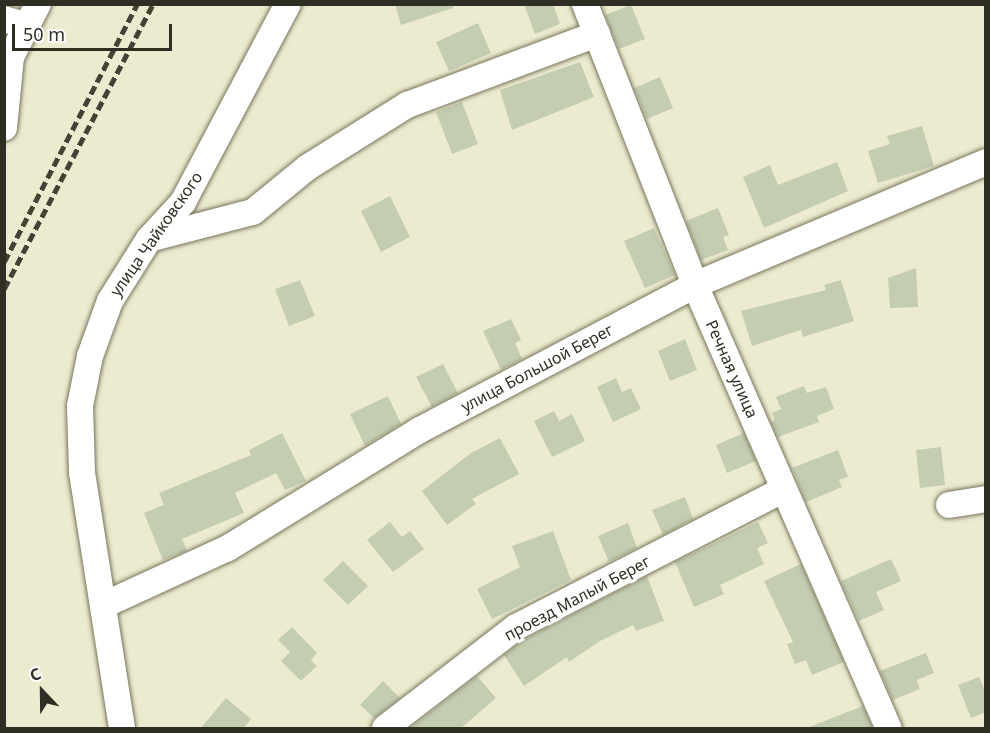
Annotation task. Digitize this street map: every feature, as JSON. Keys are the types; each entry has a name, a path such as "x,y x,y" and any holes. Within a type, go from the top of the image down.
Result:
{"street":[{"name":"улица Чайковского","path":"122,729 82,473 80,406 90,356 110,301 149,239 183,202 288,4"},
{"name":"Речная улица","path":"585,4 695,285 889,729"},
{"path":"4,128 11,57 23,16"},
{"path":"149,239 253,212 308,167 407,105 597,34"},
{"name":"улица Большой Берег","path":"104,605 228,548 420,430 695,285 986,162"},
{"name":"проезд Малый Берег","path":"385,729 516,627 784,489"},
{"path":"949,505 986,499"}],"building":[{"path":"395,4 453,4 453,8 401,25"},
{"path":"524,4 553,4 560,24 535,34"},
{"path":"631,5 645,39 619,49 605,15"},
{"path":"478,23 491,53 449,71 436,42"},
{"path":"580,62 594,97 512,130 500,90"},
{"path":"660,77 673,108 647,119 634,88"},
{"path":"462,102 478,144 452,154 436,112"},
{"path":"922,126 934,166 878,183 868,151 890,144 887,136"},
{"path":"837,162 848,191 764,228 743,177 770,165 778,185"},
{"path":"390,196 410,237 381,252 361,211"},
{"path":"718,208 729,235 723,237 728,250 701,260 686,221"},
{"path":"654,228 675,275 645,288 624,241"},
{"path":"916,268 918,307 890,308 888,278"},
{"path":"300,280 315,316 289,326 275,289"},
{"path":"841,280 854,321 803,337 801,330 752,346 741,311 826,290 824,285"},
{"path":"511,319 521,340 515,343 522,359 501,370 483,331"},
{"path":"685,339 697,370 670,381 658,351"},
{"path":"443,364 458,393 432,407 416,377"},
{"path":"616,378 622,392 631,388 641,409 613,422 597,387"},
{"path":"804,386 807,393 826,387 834,409 817,416 819,422 778,437 771,422 775,420 772,413 781,409 776,397"},
{"path":"388,396 401,424 365,446 350,414"},
{"path":"554,411 559,421 572,414 585,441 552,457 534,421"},
{"path":"282,433 306,481 285,490 276,473 235,493 244,513 182,539 187,551 163,560 144,513 164,505 159,493 251,455 249,450"},
{"path":"744,433 756,461 727,473 716,445"},
{"path":"500,438 519,474 472,499 476,504 447,525 422,491 471,453"},
{"path":"941,447 945,485 920,488 916,450"},
{"path":"838,450 848,477 839,480 842,487 806,502 792,468"},
{"path":"685,497 693,519 663,535 652,510"},
{"path":"390,522 402,537 410,531 424,549 393,572 367,540"},
{"path":"758,522 768,543 757,548 764,564 720,585 724,594 694,607 675,562"},
{"path":"628,523 637,548 609,562 598,536"},
{"path":"553,531 571,580 492,619 477,589 520,567 512,546"},
{"path":"891,559 901,581 876,592 884,610 859,621 841,581"},
{"path":"343,561 368,586 348,605 323,580"},
{"path":"801,564 844,662 812,675 806,660 795,664 787,644 793,642 764,581"},
{"path":"647,576 664,621 636,631 633,625 600,641 569,662 567,657 524,686 504,655 524,640"},
{"path":"292,627 317,653 311,660 317,666 301,681 281,661 290,652 278,640"},
{"path":"926,653 934,673 917,680 920,689 893,700 880,671"},
{"path":"477,676 496,698 460,729 409,729"},
{"path":"979,677 986,693 986,712 971,718 958,685"},
{"path":"383,681 400,698 374,718 360,705"},
{"path":"226,698 251,719 243,729 200,729"},
{"path":"863,706 873,729 810,729 809,727"}],"railway":[{"path":"4,262 137,4"},
{"path":"4,289 153,4"}]}
